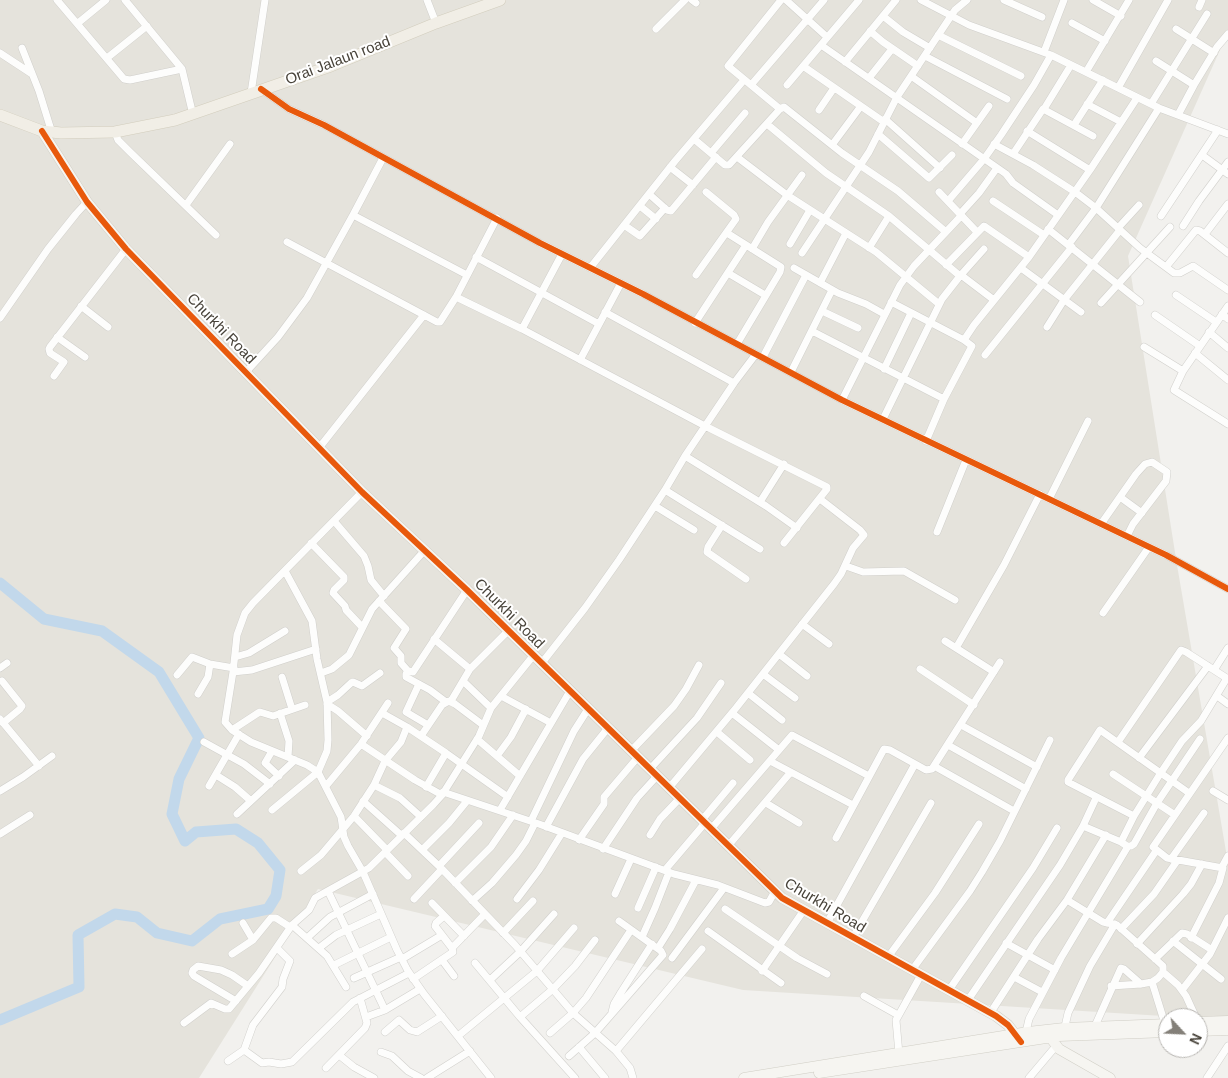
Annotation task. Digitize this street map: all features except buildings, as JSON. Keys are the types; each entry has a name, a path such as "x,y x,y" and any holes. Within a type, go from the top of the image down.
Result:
{"main road":[{"name":"Orai Jalaun road","path":"0,114 52,132 116,132 193,114 331,66 436,23 500,0"}],"street":[{"path":"57,0 127,80 182,70"},
{"path":"78,24 106,0"},
{"path":"125,0 182,70 193,114"},
{"path":"265,0 256,91 562,254 760,355 842,400 1127,536 1228,589"},
{"path":"426,0 436,23"},
{"path":"656,29 685,0"},
{"path":"780,0 729,64 730,69 780,109"},
{"path":"786,0 827,37"},
{"path":"751,85 824,0"},
{"path":"787,85 859,0"},
{"path":"845,62 896,0"},
{"path":"921,0 989,33 1047,53 1159,108 1228,134"},
{"path":"802,253 869,152 897,97 954,10 967,0"},
{"path":"1004,0 1042,17"},
{"path":"948,201 984,159 1025,99 1047,53 1064,0"},
{"path":"1093,0 1121,16"},
{"path":"1086,72 1129,0"},
{"path":"1118,88 1168,0"},
{"path":"1152,104 1171,70 1207,14"},
{"path":"883,16 903,32 930,48"},
{"path":"1072,23 1105,41"},
{"path":"107,58 147,26"},
{"path":"1176,29 1214,53"},
{"path":"870,31 892,49 918,66"},
{"path":"1178,115 1194,85 1228,34"},
{"path":"938,35 1021,76"},
{"path":"821,45 997,168 1014,183 1058,215"},
{"path":"22,48 52,132 57,155"},
{"path":"869,78 892,49"},
{"path":"0,53 32,74"},
{"path":"925,56 1007,99"},
{"path":"1156,61 1194,85"},
{"path":"1013,154 1041,110 1044,109 1071,64"},
{"path":"803,66 885,121 940,168"},
{"path":"911,76 977,123"},
{"path":"590,268 670,167 744,80"},
{"path":"1074,125 1103,80"},
{"path":"819,110 834,88"},
{"path":"964,340 1029,257 1090,170 1137,98"},
{"path":"1087,104 1120,122"},
{"path":"832,145 861,106"},
{"path":"962,144 989,106"},
{"path":"694,139 727,166 782,107 787,108 832,145 912,202 946,232"},
{"path":"985,355 1070,246 1159,108"},
{"path":"1044,109 1094,136"},
{"path":"649,194 669,211 672,210 745,113"},
{"path":"767,124 815,164 889,216 946,265 994,300"},
{"path":"1161,216 1218,130"},
{"path":"1027,131 1090,170"},
{"name":"Churkhi Road","path":"52,132 57,155 87,202 126,249 362,492 467,590 782,898 991,1012 1021,1036"},
{"path":"116,132 118,140 216,235"},
{"path":"878,134 927,178 932,177 952,155"},
{"path":"186,205 230,144"},
{"path":"994,144 1075,192 1176,274 1192,266 1228,290"},
{"path":"1202,155 1225,172"},
{"path":"737,157 788,195 869,248 939,304"},
{"path":"246,372 294,317 327,263 383,158"},
{"path":"1183,226 1199,201 1225,172 1228,162"},
{"path":"670,167 692,185"},
{"path":"842,400 890,302 906,276 961,215 997,168"},
{"path":"696,323 728,274 802,175"},
{"path":"696,275 727,233 736,217 706,192"},
{"path":"939,192 977,232"},
{"path":"993,201 1070,246 1140,302"},
{"path":"0,318 48,249 87,202"},
{"path":"1047,327 1064,300 1139,204"},
{"path":"1205,234 1228,204"},
{"path":"640,206 656,219"},
{"path":"624,225 640,236 665,208"},
{"path":"790,244 810,210"},
{"path":"353,215 467,275"},
{"path":"869,248 889,216"},
{"path":"287,242 440,322 456,297 497,218"},
{"path":"946,265 984,226 1029,257"},
{"path":"1101,303 1170,227"},
{"path":"1166,267 1196,230 1205,234 1227,251"},
{"path":"820,283 846,232"},
{"path":"727,233 781,267 780,272 737,344"},
{"path":"54,376 64,362 49,351 50,347 126,249"},
{"path":"883,419 939,304 960,275 984,249"},
{"path":"522,329 562,254"},
{"path":"476,257 599,324"},
{"path":"794,268 832,290 884,314"},
{"path":"1021,268 1081,312"},
{"path":"728,274 765,295"},
{"path":"541,664 620,560 685,456 734,383 760,355 806,275"},
{"path":"580,360 621,283"},
{"path":"791,372 832,290"},
{"path":"1176,295 1216,322"},
{"path":"456,297 522,329 705,426 827,487 784,543"},
{"path":"890,302 971,344 971,348 944,399 926,441"},
{"path":"81,306 108,327"},
{"path":"1228,306 1225,317 1216,322 1209,332 1183,370 1174,390 1228,424"},
{"path":"822,310 858,328"},
{"path":"606,312 734,383"},
{"path":"884,369 911,313"},
{"path":"319,448 424,315"},
{"path":"1155,315 1198,350 1228,380"},
{"path":"812,331 944,399"},
{"path":"1209,332 1228,348"},
{"path":"57,337 85,357"},
{"path":"1144,347 1183,370"},
{"path":"1049,499 1088,421"},
{"path":"685,456 760,502 797,528"},
{"path":"937,532 966,460"},
{"path":"1102,524 1145,464 1152,462 1166,472 1166,481 1133,524 1127,536"},
{"path":"760,502 784,464"},
{"path":"665,490 760,549"},
{"path":"362,492 244,613 237,635 225,719 227,726 239,734 318,772 341,817 342,830 348,846 363,872 391,937 411,976 491,1078"},
{"path":"956,648 1004,565 1040,494"},
{"path":"1120,497 1142,513"},
{"path":"669,788 717,732 841,574 853,548 864,535 863,532 820,498"},
{"path":"654,506 694,530"},
{"path":"334,520 364,556 371,580 381,599 406,629 394,648 401,656 400,661 408,671 415,672 434,639 467,590"},
{"path":"722,525 708,547 707,552 746,579"},
{"path":"312,543 344,577 344,580 333,593 362,627"},
{"path":"1103,613 1149,547"},
{"path":"321,673 332,669 349,656 372,609 424,550"},
{"path":"846,566 863,572 904,571 956,600"},
{"path":"272,810 318,772 327,750 327,703 312,621 285,571"},
{"path":"802,624 829,644"},
{"path":"235,657 249,653 285,631"},
{"path":"420,736 449,702 470,669 508,631"},
{"path":"434,639 470,669"},
{"path":"945,641 994,672"},
{"path":"1139,758 1228,648"},
{"path":"177,675 192,657 233,670 252,670 316,649"},
{"path":"1021,1036 1042,992 1126,851 1124,844 1134,816 1182,741 1200,721 1227,679 1181,650 1118,742"},
{"path":"779,654 807,676"},
{"path":"184,1023 211,1003 227,1010 277,948 291,926 309,910 316,898 363,872 421,817 442,793 477,738 491,708 533,656"},
{"path":"836,838 882,752 887,748 929,771 948,745 1000,662"},
{"path":"0,668 6,663"},
{"path":"198,694 205,684 210,664"},
{"path":"579,840 604,804 604,797 635,754 674,706 699,665"},
{"path":"920,669 974,705"},
{"path":"408,671 406,677 449,702 483,725"},
{"path":"327,703 351,683 362,686 380,673"},
{"path":"763,674 795,698"},
{"path":"282,677 292,709"},
{"path":"2,681 22,706 2,721 39,766"},
{"path":"463,681 491,708"},
{"path":"603,849 653,772 697,718 721,682"},
{"path":"301,871 316,860 354,816 363,802 385,761 397,748 408,714 406,710 419,684"},
{"path":"500,810 570,691"},
{"path":"748,693 782,720"},
{"path":"501,696 551,723"},
{"path":"1217,696 1228,704"},
{"path":"327,703 367,736"},
{"path":"326,786 362,744 388,703"},
{"path":"232,730 258,713 269,716 305,705"},
{"path":"497,756 511,737 526,709"},
{"path":"472,901 492,883 516,856 526,841 574,731 588,709"},
{"path":"382,713 446,753 508,797"},
{"path":"732,713 779,750"},
{"path":"237,814 279,776 291,759 289,741 280,714"},
{"path":"408,714 428,725"},
{"path":"961,725 1037,767"},
{"path":"546,827 583,759 608,728"},
{"path":"1134,816 1071,785 1068,780 1098,731 1102,731 1189,793"},
{"path":"717,732 750,760"},
{"path":"209,786 239,734"},
{"path":"642,937 655,908 667,871 706,824 770,761 792,735 869,776"},
{"path":"477,738 520,776"},
{"path":"1222,867 1174,860 1156,851 1153,847 1228,738"},
{"path":"1083,826 1124,844 1131,846 1134,844 1156,803 1200,739"},
{"path":"899,1054 896,1026 898,1015 917,972 1000,841 1050,740"},
{"path":"204,742 228,754 270,784"},
{"path":"362,744 426,787 442,793 500,810 631,859 765,903 769,902 775,891"},
{"path":"948,745 1026,789"},
{"path":"272,751 265,763 279,776"},
{"path":"426,787 446,753"},
{"path":"0,791 52,756"},
{"path":"770,761 854,805"},
{"path":"827,923 915,764"},
{"path":"934,766 1014,811"},
{"path":"728,846 790,773"},
{"path":"1113,774 1175,815"},
{"path":"216,775 235,787 250,801"},
{"path":"706,824 732,783"},
{"path":"374,784 400,798 421,817"},
{"path":"1213,791 1228,800"},
{"path":"650,835 660,819 680,798"},
{"path":"968,1000 1060,865 1083,826 1096,798"},
{"path":"422,850 467,801"},
{"path":"363,802 441,868 503,933 573,1013 616,1051 630,1068 633,1078"},
{"path":"766,803 799,823"},
{"path":"853,937 931,803"},
{"path":"1122,929 1154,894 1204,813"},
{"path":"0,834 30,815"},
{"path":"455,883 491,847 513,815"},
{"path":"354,816 408,876"},
{"path":"414,899 479,823"},
{"path":"888,956 935,894 979,824"},
{"path":"949,990 1033,868 1057,828"},
{"path":"517,899 539,870 562,833"},
{"path":"991,1012 1067,900 1106,835"},
{"path":"1063,1032 1068,1013 1111,923 1156,851"},
{"path":"1191,938 1219,883 1224,870 1222,867 1228,856"},
{"path":"615,894 631,859"},
{"path":"1137,944 1183,894 1202,864"},
{"path":"638,908 656,867"},
{"path":"611,1014 614,1004 654,946 674,921 696,880"},
{"path":"672,958 724,888"},
{"path":"328,891 368,971 385,1010"},
{"path":"307,938 323,922 372,894"},
{"path":"1067,900 1088,913 1122,929 1163,966 1163,972 1152,982 1111,986"},
{"path":"503,933 533,901"},
{"path":"432,903 464,936"},
{"path":"725,909 796,958 826,974"},
{"path":"762,971 804,910"},
{"path":"319,948 329,939 347,929 381,914"},
{"path":"244,1050 262,1063 281,1064 292,1062 348,1006 376,990 411,976 453,952 452,948 484,914"},
{"path":"490,980 520,952 554,914"},
{"path":"444,916 435,924 452,948"},
{"path":"232,954 253,940 274,918 291,926 319,948 334,965 346,987"},
{"path":"1182,990 1203,965 1228,918"},
{"path":"569,1056 595,1032 662,956 663,952 619,921"},
{"path":"243,923 253,940"},
{"path":"458,1036 537,971 574,928"},
{"path":"550,1033 573,1013 594,987 632,930"},
{"path":"708,931 781,983"},
{"path":"1155,959 1182,933 1212,950"},
{"path":"354,978 401,958 442,935"},
{"path":"334,965 391,937"},
{"path":"520,1017 553,989 575,966 595,940"},
{"path":"1173,941 1221,979"},
{"path":"1006,943 1055,970"},
{"path":"228,1061 244,1050 253,1025 280,991 290,964 288,959 277,948"},
{"path":"616,1051 702,949"},
{"path":"442,960 454,976"},
{"path":"475,963 575,1078"},
{"path":"236,1001 194,976 193,970 198,966 221,970 248,986"},
{"path":"1095,1026 1119,971 1123,968 1142,984"},
{"path":"1163,972 1182,990 1193,1008"},
{"path":"1014,977 1042,992"},
{"path":"1152,982 1161,1008"},
{"path":"366,1018 385,1010 420,989"},
{"path":"864,996 898,1015"},
{"path":"326,1068 366,1028 366,1018 360,998"},
{"path":"385,1032 399,1020 410,1030 417,1032 442,1016"},
{"path":"1208,1022 1228,1021"},
{"path":"744,1078 1021,1036 1050,1038 1063,1032 1095,1026 1158,1026"},
{"path":"1063,1032 1158,1027"},
{"path":"1208,1031 1228,1030"},
{"path":"787,1078 1021,1036"},
{"path":"1030,1078 1050,1038"},
{"path":"1050,1038 1064,1052 1110,1078"},
{"path":"1208,1078 1228,1046"},
{"path":"579,1047 605,1078"},
{"path":"427,1078 470,1051"},
{"path":"381,1052 392,1056 408,1071 421,1078"},
{"path":"339,1055 354,1067 374,1078"}],"shaded area":[{"path":"0,0 1228,0 1228,32 1128,256 1177,565 1228,863 1228,1020 1208,1019 1208,1008 1158,1008 1158,1016 743,990 318,889 199,1078 0,1078"}],"waterway":[{"path":"0,583 44,619 102,631 159,672 199,738 179,779 172,814 185,841 196,832 236,829 258,843 280,870 276,896 268,909 220,919 192,941 157,933 137,917 115,914 78,935 79,987 0,1020"}],"cycle path":[{"path":"261,89 289,109 324,125 540,243 643,294 842,400 1166,555 1228,589"},
{"path":"42,131 87,202 126,249 362,492 467,590 782,898 996,1016 1008,1025 1021,1042"}]}
